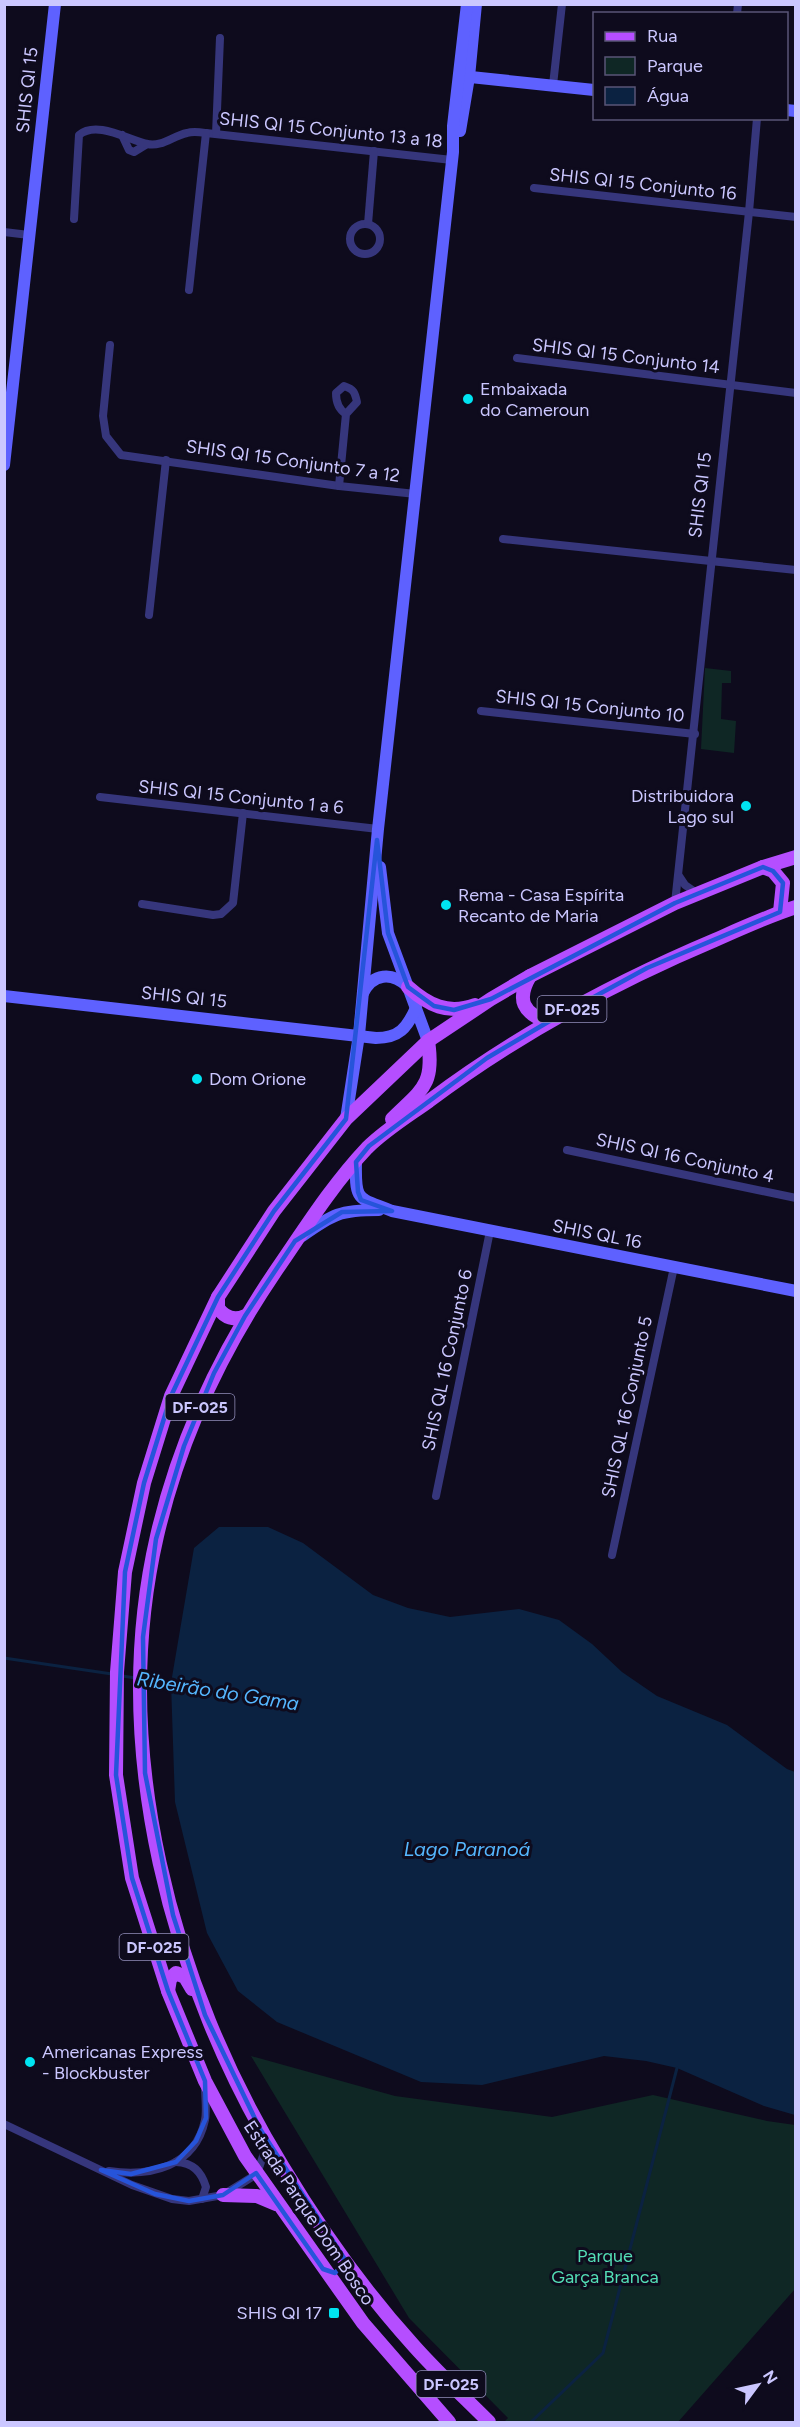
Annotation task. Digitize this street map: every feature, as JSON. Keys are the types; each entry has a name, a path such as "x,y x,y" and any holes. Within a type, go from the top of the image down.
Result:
{"main road":[{"name":"Estrada Parque Dom Bosco","path":"449,2422 339,2293 256,2174 221,2115 168,1991 132,1878 116,1775 119,1651 125,1572 144,1483 171,1396 218,1297 274,1211 346,1119 428,1041 530,976 675,903 763,867 795,857"},
{"path":"763,867 773,871 783,883 780,912"},
{"name":"Estrada Parque Dom Bosco","path":"489,2422 414,2346 344,2258 260,2129 205,2014 173,1915 153,1827 145,1773 141,1698 142,1655 156,1539 166,1501 196,1414 214,1373 245,1316 295,1241 369,1146 487,1058 548,1022 648,968 795,907"},
{"path":"530,976 523,988 523,1000 533,1016 548,1022"},
{"path":"408,987 424,1000 444,1009 466,1008 491,999"},
{"path":"369,1146 386,1125 423,1089 430,1072 431,1059 428,1041"},
{"path":"218,1297 218,1308 228,1318 238,1319 245,1316"},
{"path":"168,1991 171,1976 180,1973 185,1977 205,2014"},
{"path":"223,2195 257,2196 277,2205"},
{"path":"323,2269 335,2272 340,2270 344,2258"},
{"path":"339,2293 342,2277 352,2275 360,2278"}],"street":[{"name":"SHIS QI 15","path":"4,465 55,4"},
{"path":"346,1119 359,1035 377,835 453,156 458,143 467,4"},
{"path":"464,76 476,4"},
{"path":"553,86 562,4"},
{"path":"216,134 220,38"},
{"path":"464,76 593,90"},
{"name":"SHIS QI 15","path":"675,903 695,734 757,120"},
{"name":"SHIS QI 15 Conjunto 13 a 18","path":"74,219 79,135 83,131 108,130 147,144 160,144 185,133 206,133 374,151 453,156"},
{"path":"189,290 206,133"},
{"path":"368,224 374,151"},
{"name":"SHIS QI 15 Conjunto 16","path":"534,188 795,217"},
{"path":"4,232 29,235"},
{"name":"SHIS QI 15 Conjunto 7 a 12","path":"110,345 103,416 106,436 121,455 339,486 416,494"},
{"name":"SHIS QI 15 Conjunto 14","path":"517,358 795,393"},
{"path":"339,486 346,414"},
{"path":"149,615 166,460"},
{"path":"503,539 795,570"},
{"name":"SHIS QI 15 Conjunto 10","path":"481,711 695,734"},
{"name":"SHIS QI 15 Conjunto 1 a 6","path":"100,797 243,813 377,835"},
{"path":"142,904 213,915 221,914 228,909 235,895 243,813"},
{"path":"377,835 388,933 428,1041"},
{"path":"679,875 685,885 698,894"},
{"path":"362,996 369,984 384,976 400,980 408,987"},
{"name":"SHIS QI 15","path":"4,996 359,1035"},
{"path":"359,1035 383,1038 397,1035 409,1024 416,1008"},
{"name":"SHIS QI 16 Conjunto 4","path":"567,1150 795,1198"},
{"name":"SHIS QL 16","path":"356,1162 356,1187 361,1199 392,1211 795,1292"},
{"name":"SHIS QL 16","path":"295,1241 324,1220 342,1212 392,1211"},
{"name":"SHIS QL 16 Conjunto 6","path":"436,1496 490,1231"},
{"name":"SHIS QL 16 Conjunto 5","path":"612,1555 674,1267"},
{"path":"176,2162 196,2141 206,2118 205,2080"},
{"path":"4,2124 132,2185 172,2199 189,2202 223,2195 256,2174 265,2150 260,2129"},
{"path":"101,2170 140,2173 176,2162 187,2163 194,2166 206,2187 202,2199"}],"highlighted area":[{"path":"377,840 388,933 408,987 434,1006 454,1010 491,999 675,903 763,867 773,871 783,883 780,912 647,968 548,1022 487,1058 369,1146 356,1162 358,1192 361,1200 392,1211 342,1212 295,1241 245,1316 214,1373 184,1446 156,1539 143,1637 145,1773 173,1915 205,2015 260,2129 344,2258 343,2264 335,2273 323,2269 256,2173 223,2195 189,2201 155,2194 101,2170 131,2174 176,2162 196,2141 206,2118 205,2081 168,1991 132,1878 116,1775 125,1572 144,1483 171,1396 218,1297 274,1211 346,1119"}],"green space":[{"path":"705,668 731,671 731,683 722,683 721,719 736,721 734,753 701,749"},
{"name":"Parque Garça Branca","path":"251,2056 395,2096 552,2117 653,2095 767,2121 795,2125 795,2289 678,2422 504,2422 508,2418 409,2318"}],"water":[{"name":"Lago Paranoá","path":"219,1527 268,1527 303,1543 373,1595 408,1608 450,1617 519,1609 559,1620 592,1644 622,1672 657,1696 727,1725 787,1769 795,1772 795,2115 764,2106 677,2068 646,2061 604,2056 482,2085 421,2082 277,2022 238,1991 207,1933 175,1802 171,1683 194,1548"}],"waterway":[{"name":"Ribeirão do Gama","path":"4,1658 112,1674"},
{"name":"Ribeirão do Gama","path":"122,1676 136,1678"},
{"name":"Ribeirão do Gama","path":"146,1680 172,1684"},
{"path":"531,2422 603,2353 677,2068"}],"place":[{"name":"Embaixada do Cameroun","path":"468,399"},
{"name":"Distribuidora Lago sul","path":"746,806"},
{"name":"Rema - Casa Espírita Recanto de Maria","path":"446,905"},
{"name":"Dom Orione","path":"197,1079"},
{"name":"Americanas Express - Blockbuster","path":"30,2062"},
{"name":"SHIS QI 17","path":"334,2313"}]}
